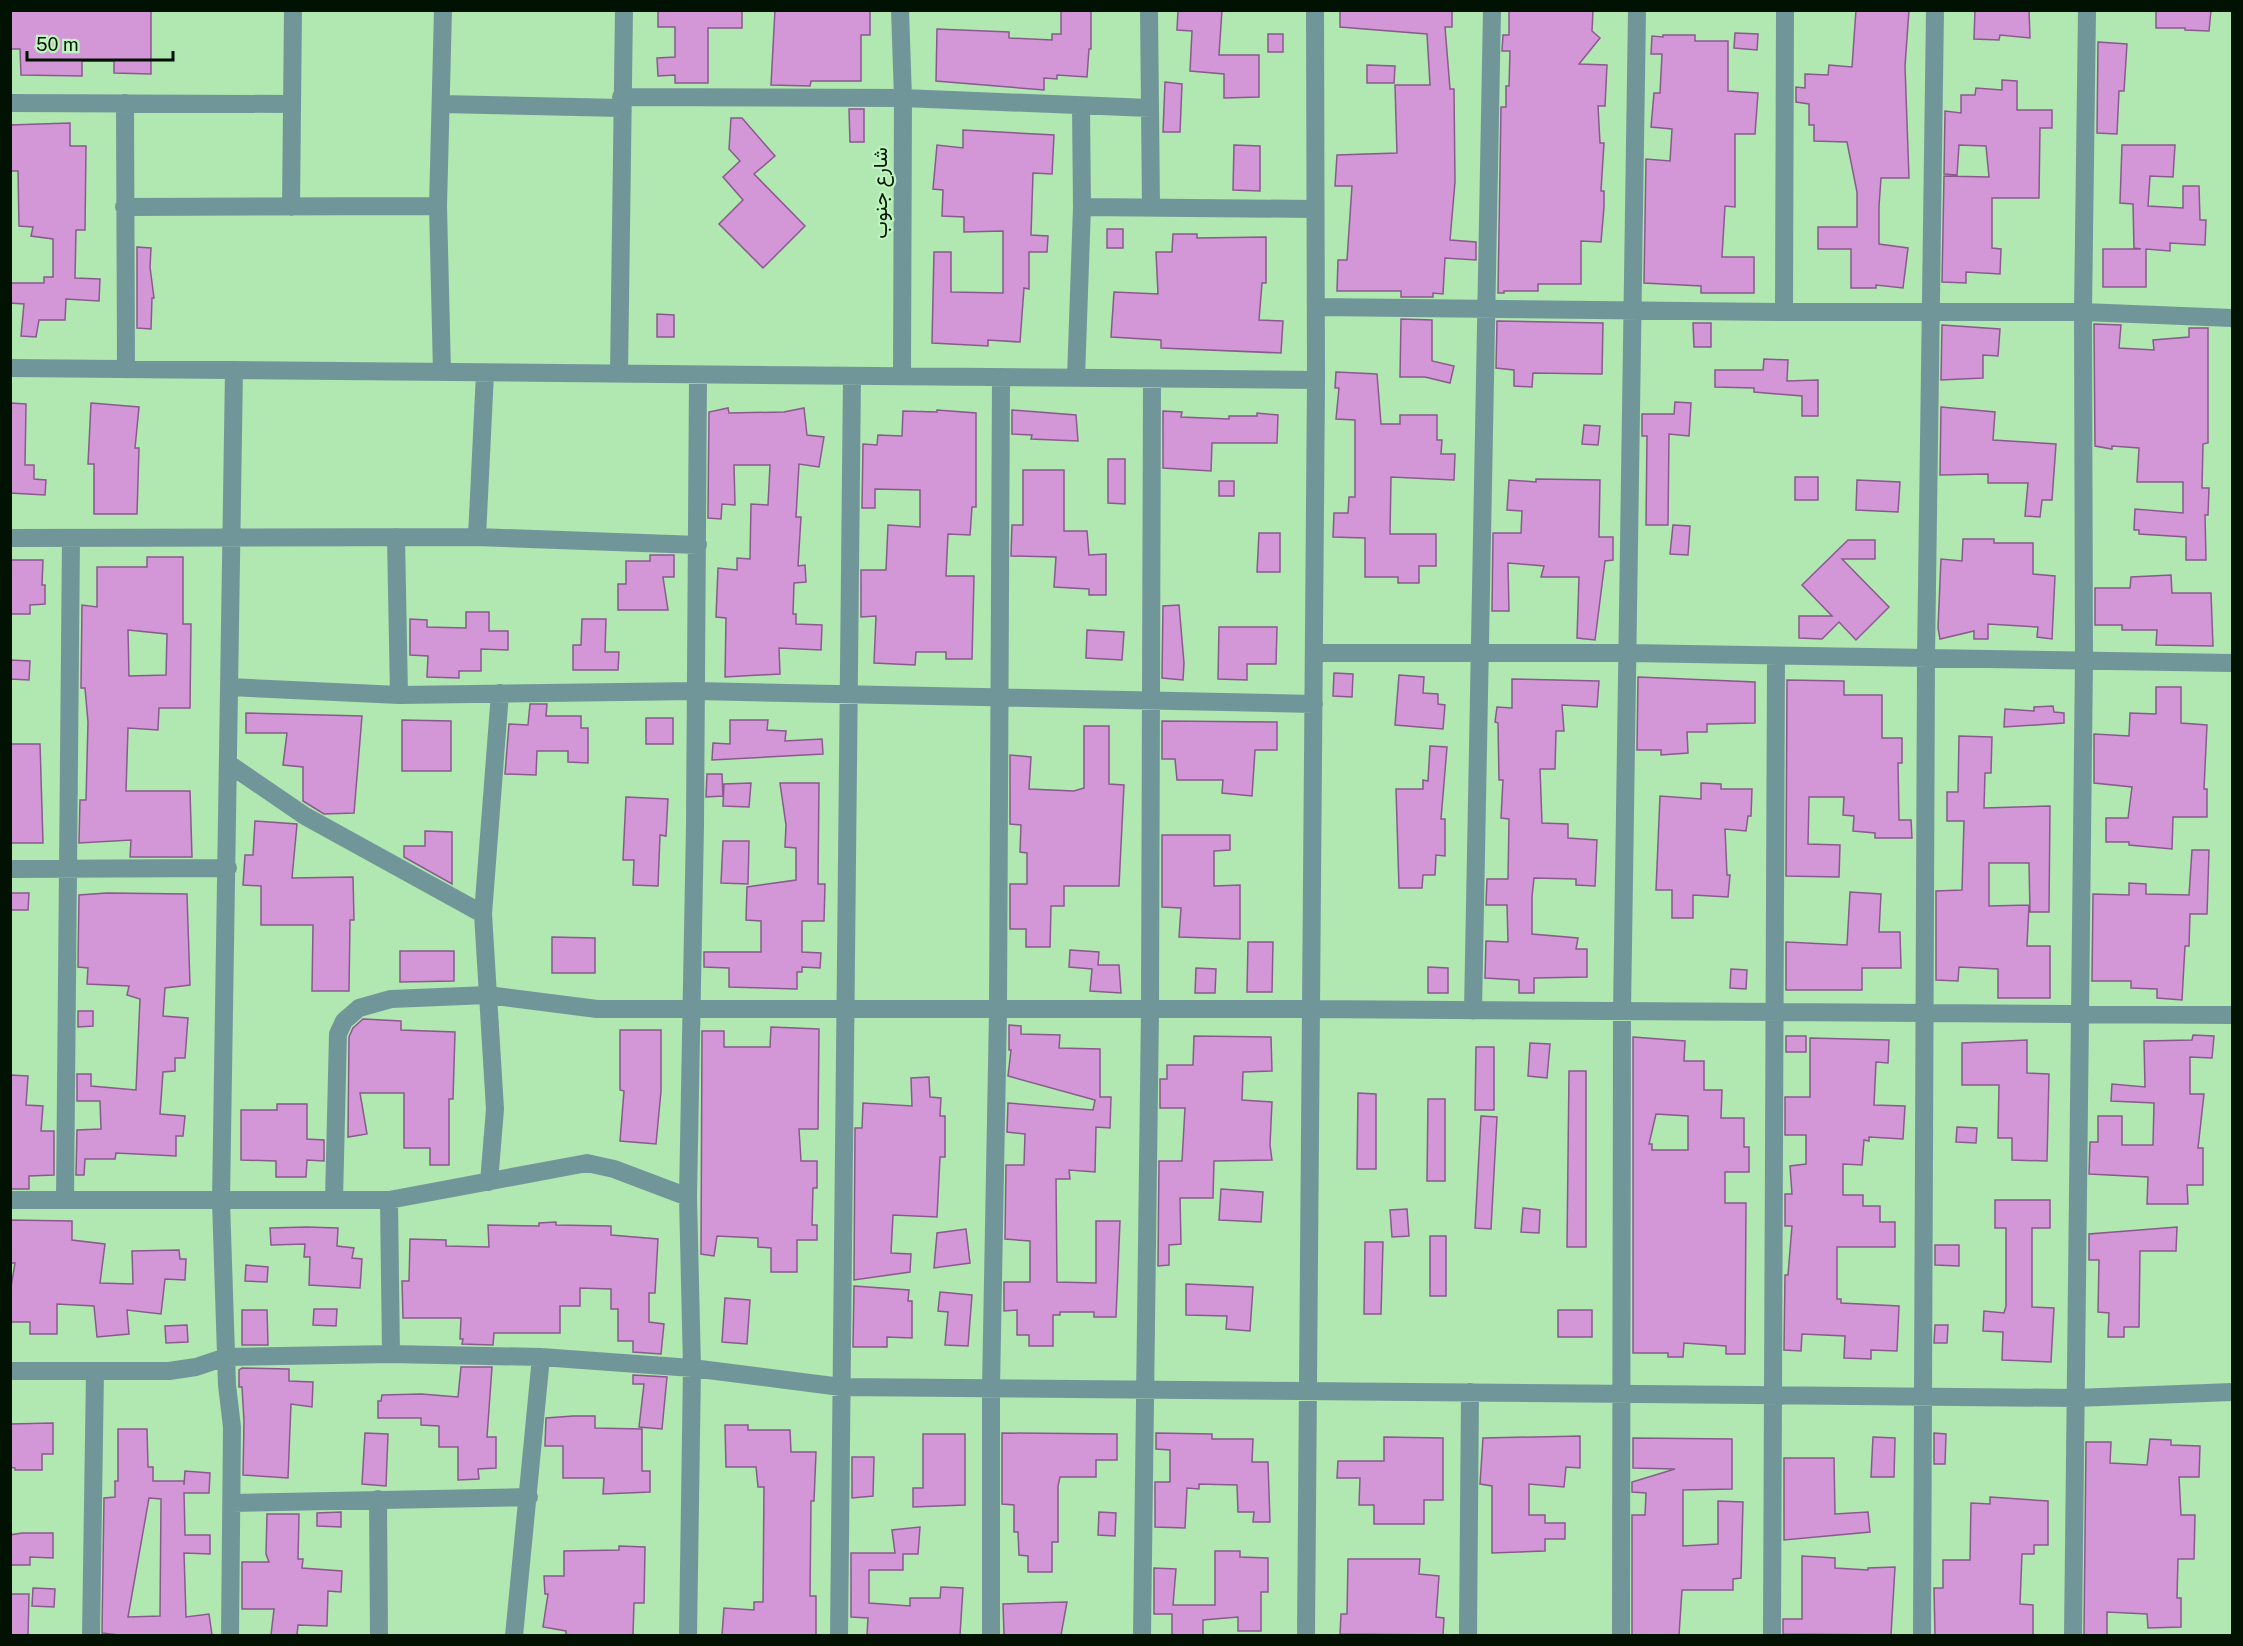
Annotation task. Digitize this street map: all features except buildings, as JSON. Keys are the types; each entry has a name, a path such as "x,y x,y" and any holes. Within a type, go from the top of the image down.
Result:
{"street":[{"path":"291,207 293,10"},
{"path":"442,372 438,206 443,10"},
{"path":"619,374 624,10"},
{"name":"شارع جنوب","path":"900,10 903,98 902,376"},
{"path":"1149,10 1151,207"},
{"path":"1306,1635 1316,380 1315,10"},
{"path":"1473,1011 1492,10"},
{"path":"1621,1635 1622,1012 1637,10"},
{"path":"1784,312 1785,10"},
{"path":"1922,1635 1926,658 1935,10"},
{"path":"2073,1635 2081,1015 2084,661 2083,312 2088,10"},
{"path":"441,104 903,98 1149,108"},
{"path":"10,103 291,104"},
{"path":"125,103 126,369"},
{"path":"1076,378 1082,207 1081,106"},
{"path":"124,207 438,206"},
{"path":"1082,207 1314,209"},
{"path":"1316,307 1487,307 1784,312 2083,312 2232,318"},
{"path":"10,368 1316,380"},
{"path":"230,1635 232,1426 226,1357 222,1201 234,370"},
{"path":"477,537 485,373"},
{"path":"688,1635 692,1368 688,1197 698,545 698,375"},
{"path":"839,1635 852,376"},
{"path":"991,1635 991,1388 998,1011 1001,377"},
{"path":"1142,1635 1150,1010 1152,379"},
{"path":"396,537 399,695"},
{"path":"10,538 477,537 698,545"},
{"path":"65,1200 66,868 71,538"},
{"path":"1314,653 1628,653 2232,663"},
{"path":"1772,1635 1775,1394 1776,657"},
{"path":"230,687 399,695 696,692 1314,704"},
{"path":"489,1182 495,1109 483,914 500,693"},
{"path":"229,764 305,816 483,914"},
{"path":"10,869 228,868"},
{"path":"334,1200 338,1034 344,1021 359,1008 391,999 488,995 597,1009 2232,1015"},
{"path":"10,1200 389,1200 587,1163 614,1169 688,1197"},
{"path":"389,1200 392,1354"},
{"path":"10,1371 170,1371 196,1367 226,1357 392,1354 540,1357 692,1368 841,1387 1308,1389 2075,1398 2232,1392"},
{"path":"514,1635 529,1497 540,1357"},
{"path":"91,1635 95,1371"},
{"path":"1468,1635 1470,1392"},
{"path":"232,1503 529,1497"},
{"path":"378,1499 379,1635"}]}
